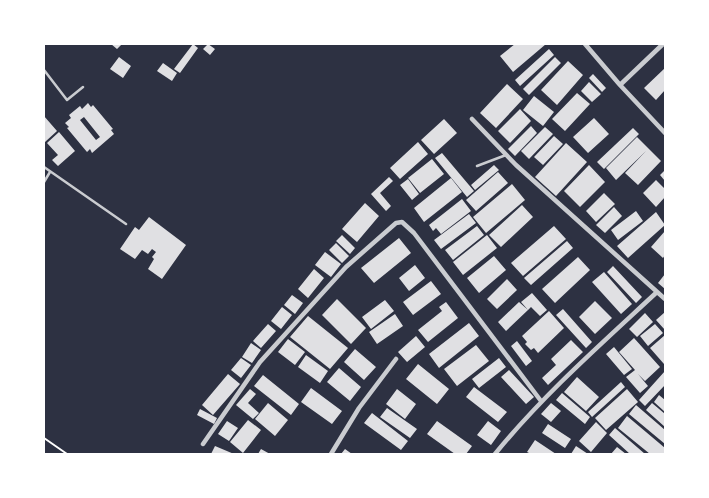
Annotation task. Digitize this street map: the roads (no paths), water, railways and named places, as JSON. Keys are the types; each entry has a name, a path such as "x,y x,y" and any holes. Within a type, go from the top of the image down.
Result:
{"street":[{"path":"585,44 665,133"},
{"path":"620,85 663,44"},
{"path":"472,119 516,165 665,299"},
{"path":"203,444 260,362 346,267 396,223 402,222 414,233 541,401"},
{"path":"494,454 541,401 657,292"},
{"path":"331,454 359,408 396,359"}],"lane":[{"path":"44,70 67,100 83,88"},
{"path":"477,166 507,154"},
{"path":"44,167 126,224"},
{"path":"44,182 50,172"}]}
